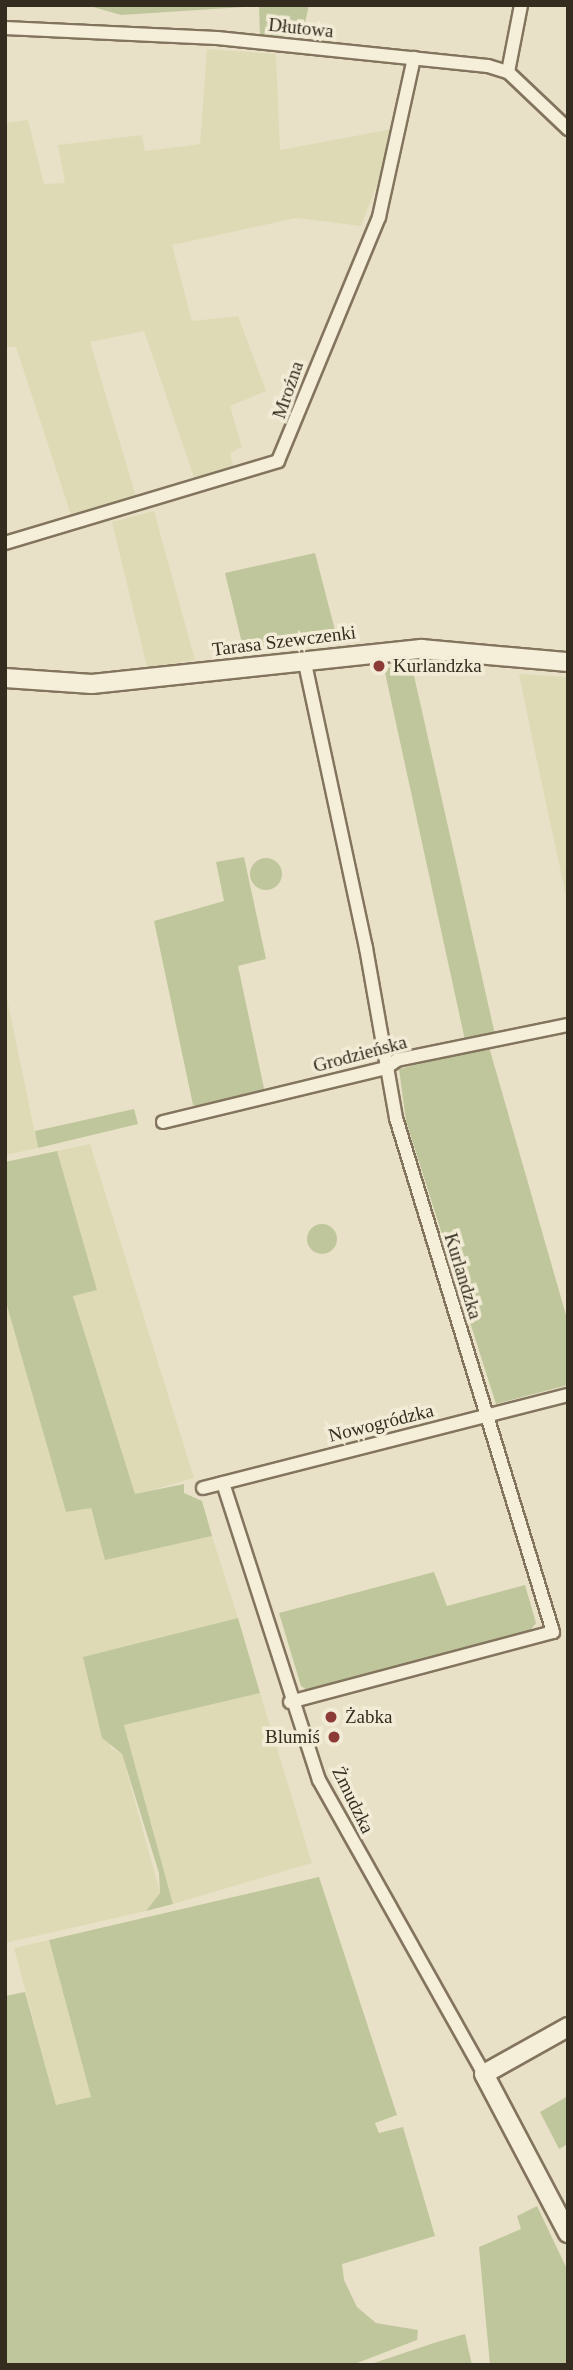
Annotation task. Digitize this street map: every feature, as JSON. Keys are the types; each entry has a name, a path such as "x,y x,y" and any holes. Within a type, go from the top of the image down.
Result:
{"street":[{"path":"521,5 508,72 568,129"},
{"name":"Dłutowa","path":"5,28 164,34 414,58 508,72"},
{"name":"Mroźna","path":"5,544 278,461 379,218 414,58"},
{"name":"Tarasa Szewczenki","path":"5,678 92,684 425,649 568,662"},
{"name":"Kurlandzka","path":"290,1702 553,1632 396,1118 304,660"},
{"name":"Grodzieńska","path":"163,1122 386,1068 397,1060 568,1025"},
{"name":"Nowogródzka","path":"203,1488 568,1395"},
{"name":"Żmudzka","path":"223,1482 290,1702 341,1828 484,2074 568,2233"},
{"path":"484,2074 568,2027"}],"shaded area":[{"path":"207,49 276,54 280,150 392,129 385,164 361,226 296,218 172,245 192,321 238,316 266,391 230,406 242,447 230,453 233,466 197,486 144,331 90,342 137,500 72,518 16,347 5,347 5,123 28,120 44,184 65,183 58,145 142,135 145,151 200,144"},
{"path":"154,511 195,660 147,667 112,522"},
{"path":"519,674 568,677 568,905 535,752"},
{"path":"5,989 38,1148 5,1155"},
{"path":"90,1144 194,1478 135,1495 73,1295 97,1290 57,1151"},
{"path":"5,1300 66,1512 90,1507 106,1559 212,1536 238,1618 84,1657 111,1748 122,1754 160,1893 146,1911 5,1943"},
{"path":"260,1693 312,1863 173,1904 124,1725"},
{"path":"49,1940 91,2097 56,2105 14,1948"}],"green space":[{"path":"86,5 309,5 302,36 260,36 259,6 121,15"},
{"path":"315,553 337,638 244,651 225,573"},
{"path":"412,667 496,1039 466,1045 384,668"},
{"path":"244,857 266,959 238,966 265,1093 205,1107 193,1105 154,921 224,901 216,862"},
{"path":"266,858 277,863 282,874 277,885 266,890 255,885 250,874 255,863"},
{"path":"489,1047 568,1322 568,1385 496,1404 406,1121 399,1069"},
{"path":"134,1109 138,1124 38,1148 35,1131"},
{"path":"57,1151 97,1290 73,1296 135,1494 184,1484 184,1493 202,1501 212,1536 105,1560 91,1508 66,1512 5,1299 5,1162"},
{"path":"322,1224 328,1225 336,1233 336,1245 328,1253 322,1254 316,1253 308,1245 307,1239 308,1233 316,1225"},
{"path":"434,1572 447,1606 525,1585 536,1623 529,1632 307,1690 301,1686 279,1613"},
{"path":"238,1618 260,1693 124,1725 173,1904 146,1911 160,1893 159,1873 122,1754 102,1738 83,1657"},
{"path":"319,1877 397,2115 375,2123 379,2133 403,2127 435,2236 342,2264 344,2280 357,2307 376,2323 418,2330 417,2340 352,2365 5,2365 5,1996 25,1992 56,2105 91,2097 49,1940"},
{"path":"568,2096 568,2144 559,2149 540,2112"},
{"path":"537,2206 568,2271 568,2365 490,2365 479,2247 521,2229 517,2216"},
{"path":"465,2334 472,2365 368,2365 437,2342"}],"waterway":[{"path":"121,5 166,5"}],"place":[{"name":"Kurlandzka","path":"379,666"},
{"name":"Żabka","path":"331,1717"},
{"name":"Blumiś","path":"334,1737"}]}
